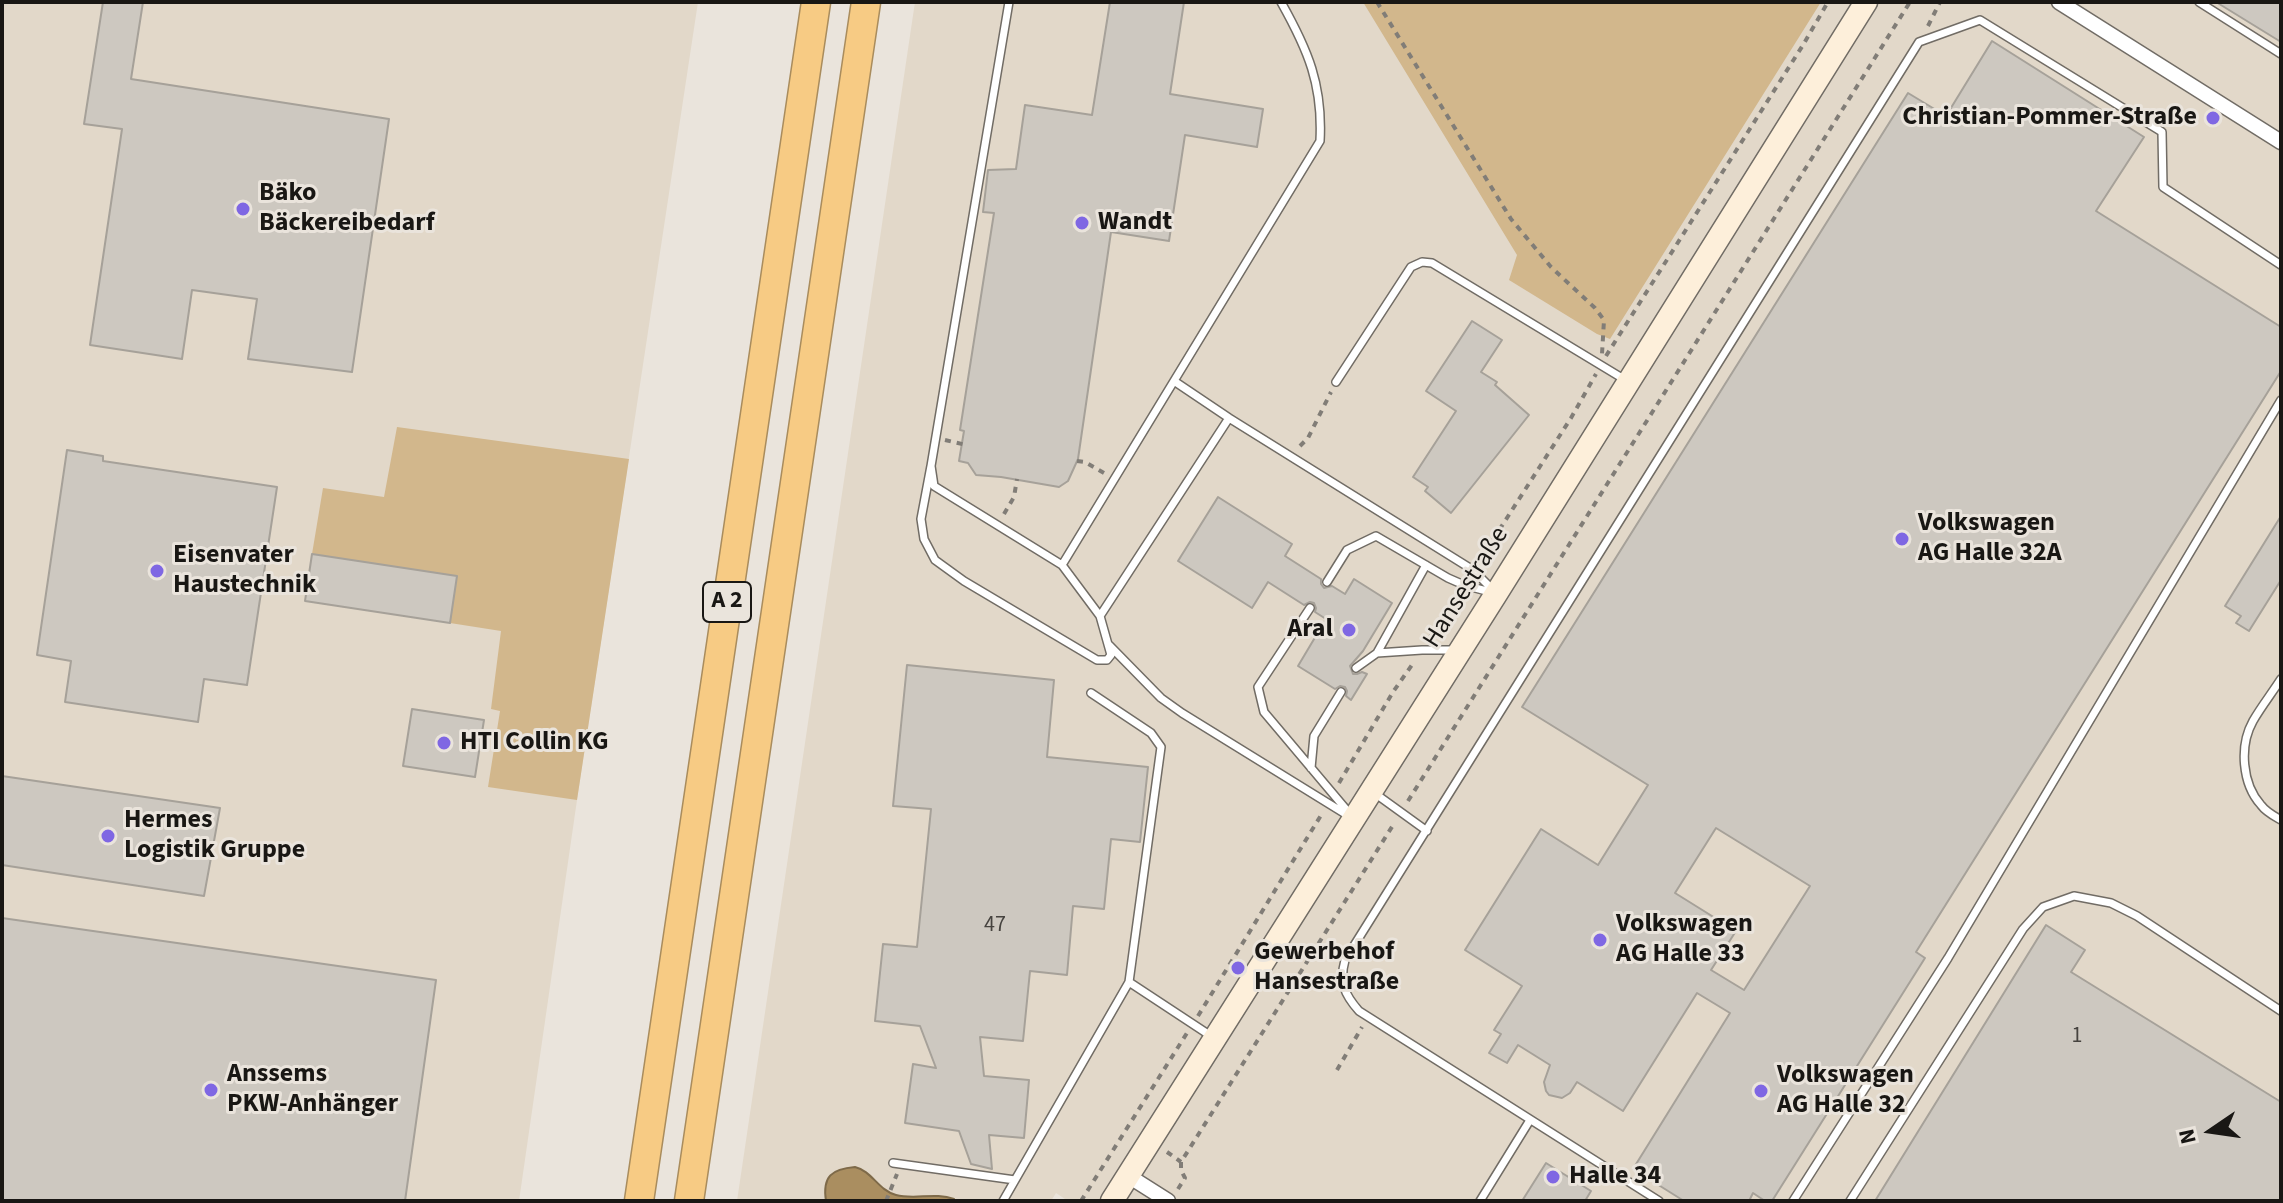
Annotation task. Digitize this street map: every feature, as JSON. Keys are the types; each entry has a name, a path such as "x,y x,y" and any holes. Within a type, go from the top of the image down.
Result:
{"highway":[{"name":"A 2","path":"639,1201 816,2"},
{"name":"A 2","path":"689,1201 866,2"}],"main road":[{"name":"Hansestraße","path":"1112,1201 1866,2"}],"street":[{"path":"2059,2 2081,8 2281,142"},
{"path":"1127,1175 1173,1195"}],"lane":[{"path":"931,466 934,486 1062,565 1100,616 1111,655 1107,660 1097,660 964,581 935,560 924,539 921,519 1009,2"},
{"path":"1062,565 1320,141 1322,115 1314,75 1304,43 1281,2"},
{"path":"2199,2 2281,54"},
{"path":"1659,1201 1359,1011 1342,986 1342,972 1345,960 1919,42 1980,20 2162,132 2163,187 2281,265"},
{"path":"1336,382 1411,267 1422,262 1432,263 1629,383"},
{"path":"1174,381 1473,570 1496,594"},
{"path":"1793,1201 1948,958 2281,400"},
{"path":"1100,616 1229,418"},
{"path":"1327,582 1347,550 1376,536 1464,585 1496,594"},
{"path":"1356,668 1377,653 1426,565"},
{"path":"1310,608 1258,687 1264,712 1354,819"},
{"path":"1109,644 1161,698 1354,819"},
{"path":"1377,653 1460,650"},
{"path":"2281,679 2252,723 2244,749 2245,769 2252,793 2260,805 2281,820"},
{"path":"1311,768 1314,736 1341,692"},
{"path":"1003,1201 1129,982 1161,747 1151,733 1091,693"},
{"path":"1372,791 1427,831"},
{"path":"1850,1201 2023,929 2043,907 2074,896 2111,903 2137,916 2281,1011"},
{"path":"1129,982 1215,1039"},
{"path":"1480,1201 1530,1120"},
{"path":"893,1163 1015,1180"}],"path":[{"path":"1377,2 1511,219 1551,267 1604,320 1602,364"},
{"path":"1473,570 1571,418 1828,2"},
{"path":"1173,1195 1185,1178 1181,1162 1910,2"},
{"path":"1293,458 1308,438 1336,382"},
{"path":"935,438 966,445"},
{"path":"1077,461 1091,466"},
{"path":"997,525 1014,497 1017,479"},
{"path":"1333,794 1393,692 1464,585"},
{"path":"1081,1201 1328,803"},
{"path":"1337,1070 1368,1017"},
{"path":"886,1201 892,1187"}],"shaded area":[{"path":"2,2 698,2 519,1201 2,1201"},
{"path":"915,2 2281,2 2281,1201 1068,1201 1056,1193 1051,1201 737,1201"},
{"path":"1363,2 1821,2 1610,339 1509,280 1517,255"},
{"path":"397,427 629,459 577,800 488,787 500,711 491,709 501,631 450,623 456,576 312,554 323,488 384,497"},
{"path":"855,1167 866,1172 890,1193 910,1197 940,1196 955,1201 826,1201 826,1185 830,1175"}],"building":[{"name":"Bäko Bäckereibedarf","path":"103,2 143,2 131,79 389,119 352,372 248,359 257,299 192,290 182,359 90,345 122,129 84,124"},
{"name":"Wandt","path":"1110,2 1184,2 1170,94 1263,109 1257,147 1185,135 1169,241 1111,232 1078,459 1068,481 1059,487 976,475 968,463 959,461 964,431 960,430 994,213 983,212 988,170 1016,169 1025,105 1092,115"},
{"path":"2216,2 2281,2 2281,42"},
{"name":"Volkswagen AG Halle 32A","path":"1992,41 2144,137 2096,211 2281,327 2281,371 1916,952 1925,958 1772,1201 1765,1201 1753,1193 1749,1201 1684,1201 1633,1169 1730,1013 1697,993 1623,1111 1577,1082 1570,1093 1562,1098 1549,1095 1544,1082 1550,1065 1518,1045 1507,1063 1489,1053 1501,1034 1494,1030 1522,986 1465,950 1541,829 1598,865 1648,785 1522,707 1908,93 1946,116","holes":["1716,828 1810,886 1744,990 1711,970 1736,931 1675,893"]},
{"path":"1472,321 1502,340 1481,372 1497,382 1495,385 1529,415 1451,513 1425,491 1428,487 1413,477 1456,411 1426,391"},
{"name":"Eisenvater Haustechnik","path":"67,450 103,456 103,461 277,487 247,685 204,679 198,722 65,702 71,661 37,655"},
{"path":"1218,497 1292,544 1285,556 1321,579 1324,588 1332,586 1345,594 1354,579 1392,603 1363,651 1350,666 1353,674 1367,674 1351,700 1346,696 1345,687 1335,689 1298,666 1326,619 1315,612 1314,603 1304,605 1268,582 1252,608 1178,561"},
{"path":"2281,516 2281,580 2249,631 2236,623 2241,616 2225,606"},
{"path":"312,554 457,576 450,623 305,601"},
{"path":"907,665 1054,680 1047,757 1148,767 1140,842 1111,839 1104,909 1073,906 1067,975 1030,971 1023,1041 980,1037 984,1076 1029,1080 1024,1138 989,1135 992,1169 971,1164 959,1131 905,1123 913,1064 936,1068 920,1026 875,1021 883,944 917,947 931,809 893,806"},
{"name":"HTI Collin KG","path":"412,709 484,720 475,777 403,766"},
{"name":"Hermes Logistik Gruppe","path":"2,776 220,808 204,896 2,865"},
{"name":"Anssems PKW-Anhänger","path":"2,918 436,980 405,1201 2,1201"},
{"path":"2046,925 2085,950 2071,972 2281,1102 2281,1201 1875,1201"},
{"name":"Halle 34","path":"1546,1163 1591,1191 1585,1201 1522,1201"}],"place":[{"name":"Christian-Pommer-Straße","path":"2213,118"},
{"name":"Bäko Bäckereibedarf","path":"243,209"},
{"name":"Wandt","path":"1082,223"},
{"name":"Volkswagen AG Halle 32A","path":"1902,539"},
{"name":"Eisenvater Haustechnik","path":"157,571"},
{"name":"Aral","path":"1349,630"},
{"name":"HTI Collin KG","path":"444,743"},
{"name":"Hermes Logistik Gruppe","path":"108,836"},
{"name":"Volkswagen AG Halle 33","path":"1600,940"},
{"name":"Gewerbehof Hansestraße","path":"1238,968"},
{"name":"Anssems PKW-Anhänger","path":"211,1090"},
{"name":"Volkswagen AG Halle 32","path":"1761,1091"},
{"name":"Halle 34","path":"1553,1177"}]}
